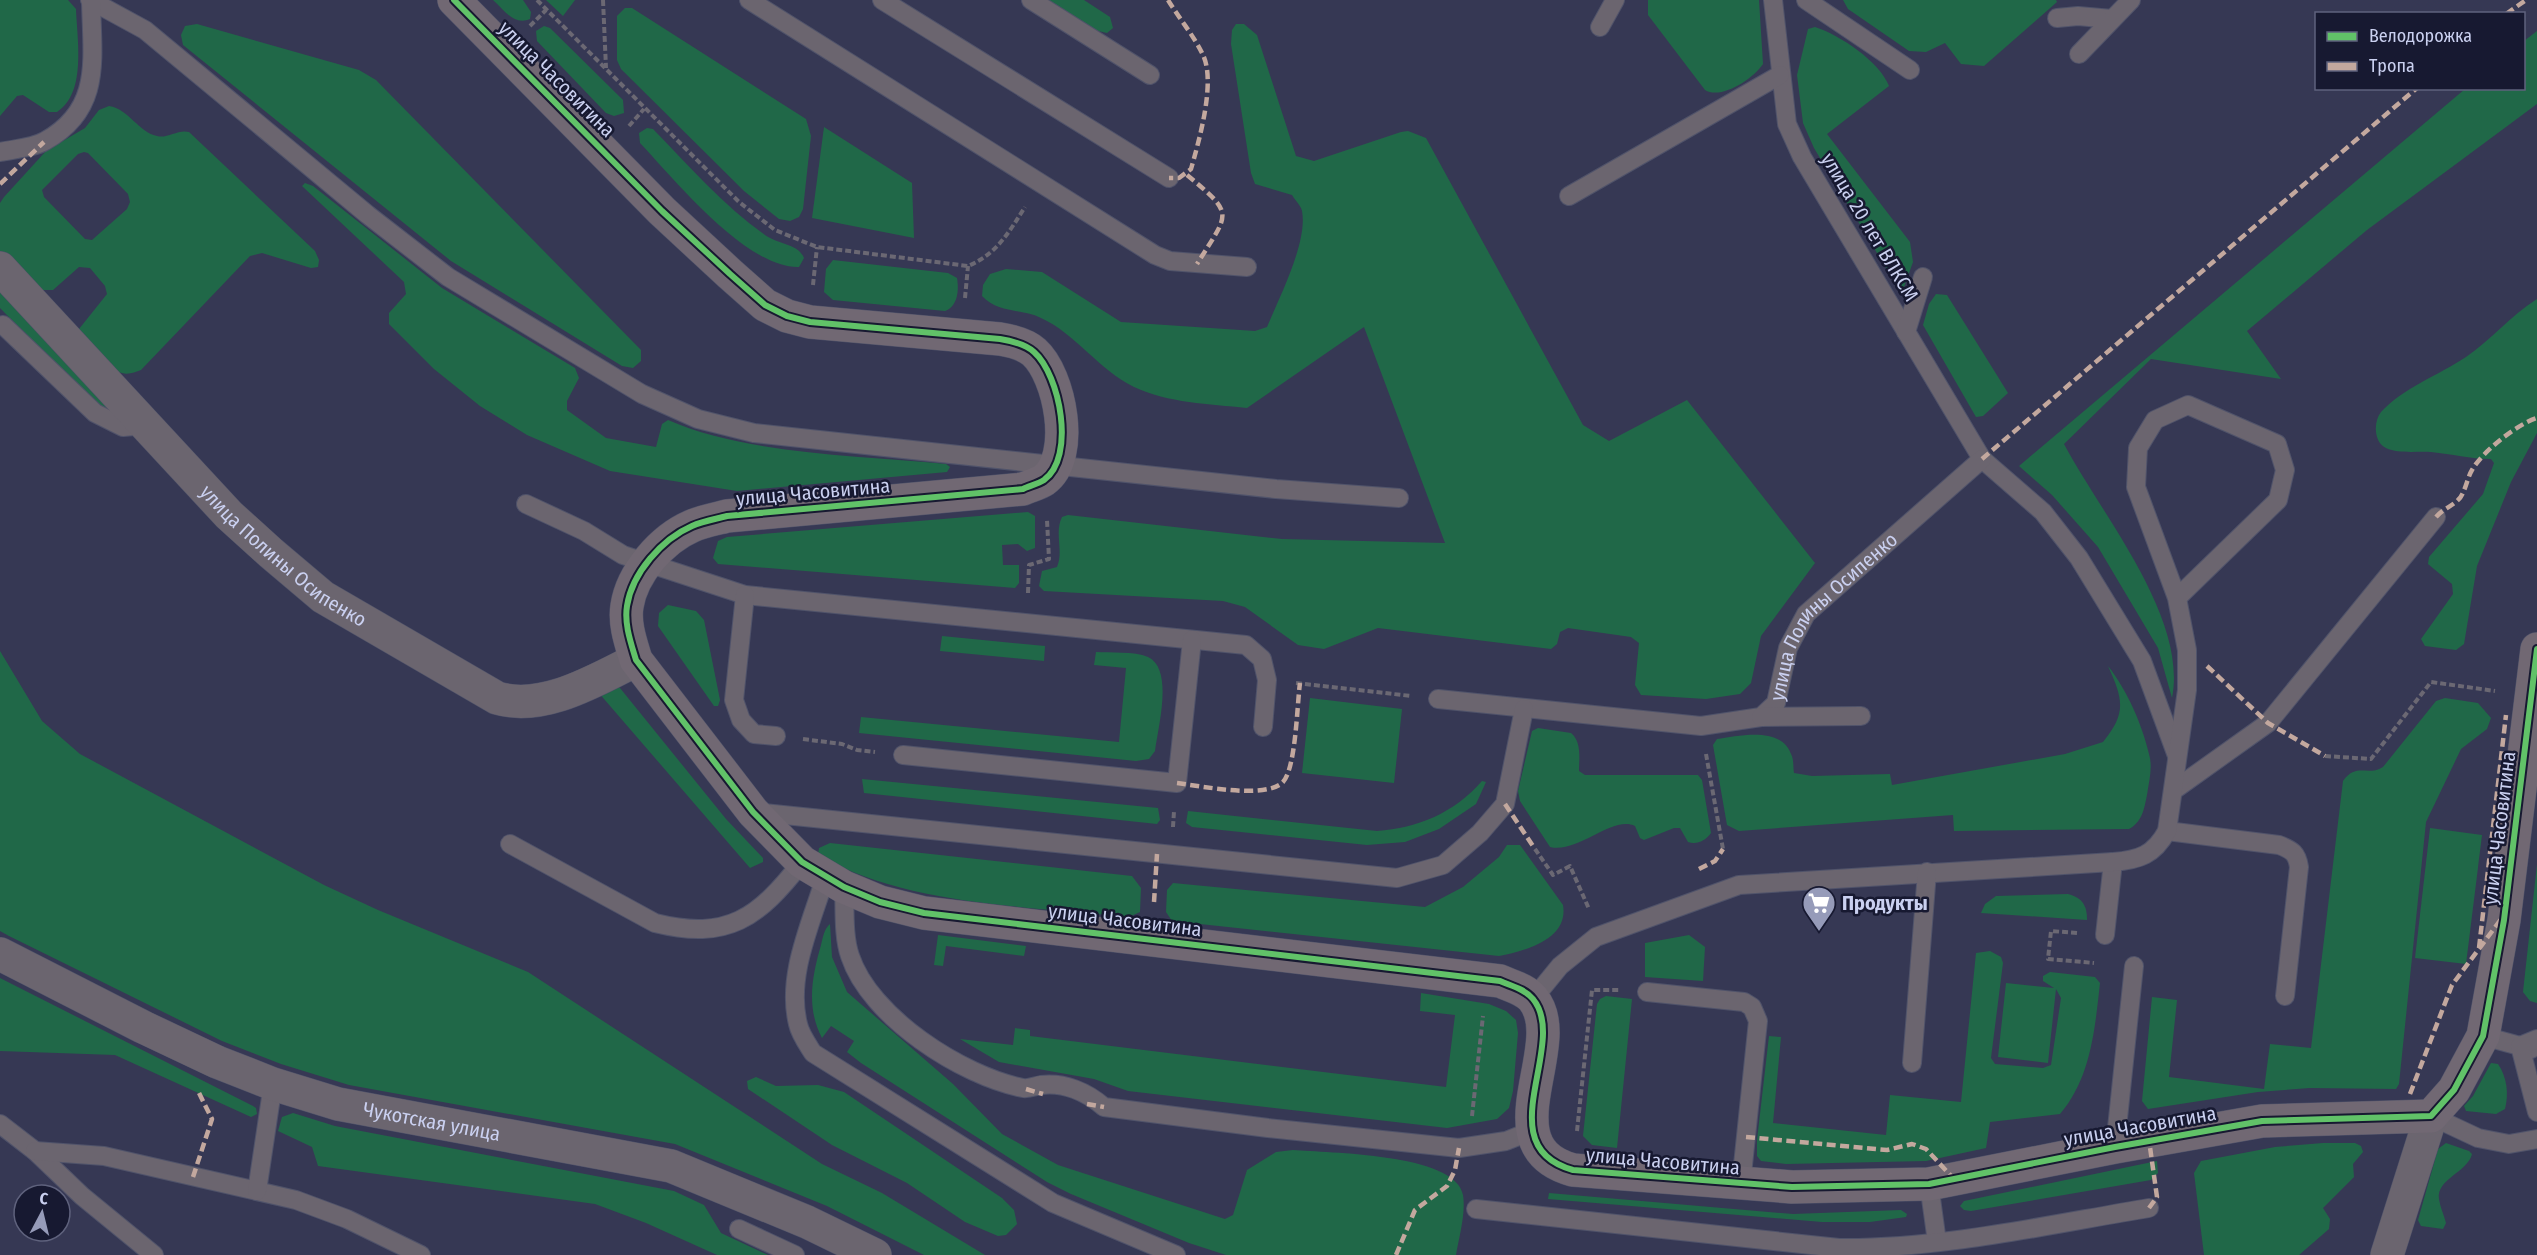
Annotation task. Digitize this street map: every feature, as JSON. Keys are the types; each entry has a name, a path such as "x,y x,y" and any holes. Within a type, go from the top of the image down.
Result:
{"street":[{"name":"улица Часовитина","path":"454,0 662,211 765,305 787,316 810,322 1000,339 1017,343 1034,352 1048,371 1060,410 1061,444 1050,472 1023,489 727,516 694,525 677,533 647,563 635,582 627,606 628,632 636,660 753,812 824,876 880,902 924,913 1488,980 1519,988 1533,999"},
{"name":"улица Полины Осипенко","path":"0,268 229,515 323,597 498,698 523,703 539,701 597,680 636,660"},
{"name":"улица Часовитина","path":"1531,1131 1542,1153 1557,1166 1573,1170 1792,1187 1929,1184 2115,1147 2262,1122 2431,1116 2454,1090 2483,1036 2504,920 2534,697 2537,649"},
{"name":"Чукотская улица","path":"0,954 143,1027 224,1065 273,1084 338,1104 671,1166 807,1222 875,1255"},
{"path":"1531,1131 1542,1032 1540,1014 1533,999"},
{"path":"2387,1255 2431,1116"}],"lane":[{"path":"749,0 1155,255 1170,261 1247,267"},
{"path":"882,0 1170,178"},
{"path":"1031,0 1150,75"},
{"path":"1600,27 1615,0"},
{"name":"улица 20 лет ВЛКСМ","path":"1773,0 1787,124 1802,157 1982,459 2043,512 2079,558 2142,661 2179,760"},
{"path":"1806,0 1910,70"},
{"path":"2079,54 2131,0"},
{"path":"0,152 44,142 74,119 86,101 92,80 91,1 145,30 368,215 448,278 596,368 698,419 754,433 1050,472 1399,498"},
{"path":"2057,18 2078,16 2112,19"},
{"path":"1569,196 1780,75"},
{"path":"1906,332 1923,277"},
{"path":"3,325 95,413 123,427 145,425"},
{"path":"1533,999 1560,966 1596,937 1714,892 1739,885 2113,862 2147,856 2159,845 2167,831 2179,760 2187,690 2187,665 2177,598 2136,487 2137,458 2138,448 2155,420 2188,405 2277,444 2285,470 2278,500 2177,598"},
{"name":"улица Полины Осипенко","path":"1438,699 1701,726 1761,717 1776,703 1788,648 1806,614 1982,459"},
{"path":"526,504 584,531 623,555 745,595 1246,645 1262,659 1268,680 1263,727"},
{"path":"2174,789 2268,723 2436,517"},
{"path":"745,595 734,700 741,720 754,734 776,736"},
{"path":"903,755 1177,783 1192,640"},
{"path":"753,812 1396,878 1443,865 1480,833 1505,804 1524,709"},
{"path":"1761,717 1861,716"},
{"path":"2167,831 2279,845 2290,849 2297,856 2299,867 2284,996"},
{"path":"510,844 655,923 680,929 702,931 731,924 753,914 776,895 824,876"},
{"path":"2104,935 2113,862"},
{"path":"1911,1063 1927,872"},
{"path":"824,876 849,954 863,984 885,1010 913,1034 982,1076 1026,1089 1043,1085 1066,1087 1089,1094 1104,1107 1268,1128 1469,1147 1506,1141 1531,1131"},
{"path":"824,876 798,966 794,994 798,1026 813,1053 1053,1203 1176,1255"},
{"path":"2115,1147 2134,966"},
{"path":"1647,992 1744,1002 1756,1014 1741,1184"},
{"path":"2483,1036 2531,1045 2537,1112"},
{"path":"257,1191 273,1084"},
{"path":"2431,1116 2478,1138 2509,1144 2537,1139"},
{"path":"0,1124 154,1255"},
{"path":"34,1151 104,1156 296,1200 347,1218 421,1255"},
{"path":"1929,1184 1936,1242"},
{"path":"1476,1209 1839,1248 1881,1249 2149,1208"},
{"path":"738,1229 795,1255"}],"path":[{"path":"537,0 739,202 776,230 818,247 968,266 986,258 1000,245 1041,184"},
{"path":"603,0 606,69"},
{"path":"1028,624 1029,565 1049,559 1050,472"},
{"path":"2325,756 2371,759 2431,682 2484,690"},
{"path":"1300,684 1438,699"},
{"path":"1701,726 1723,849"},
{"path":"776,736 842,744 857,750 903,755"},
{"path":"1535,849 1553,875 1570,866 1591,913"},
{"path":"2050,931 2048,959 2105,964"},
{"path":"1469,1147 1488,980"},
{"path":"1573,1170 1592,990 1595,988"}],"green space":[{"path":"0,0 68,0 76,9 78,65 76,79 73,92 57,112 49,112 23,95 17,96 0,116"},
{"path":"493,0 523,0 531,12 530,19 524,21 514,19"},
{"path":"546,0 575,0 563,16"},
{"path":"1046,0 1084,0 1110,17 1113,28 1107,33 1094,30"},
{"path":"1648,0 1759,0 1763,64 1752,76 1728,90 1712,92 1705,90 1648,15"},
{"path":"1843,0 2056,0 2057,2 1984,66 1961,64 1945,43 1926,52 1909,51 1848,9"},
{"path":"625,8 632,8 806,119 811,136 803,209 799,217 790,221 779,219 744,191 621,69 617,60 617,16"},
{"path":"197,24 359,70 376,80 641,350 641,361 633,368 622,366 451,261 183,45 181,35 185,26"},
{"path":"1236,24 1244,24 1257,35 1296,156 1314,161 1408,131 1426,138 1583,425 1609,441 1687,400 1815,563 1761,636 1751,683 1740,694 1706,699 1641,695 1635,685 1639,643 1631,637 1568,628 1560,632 1557,644 1551,649 1378,628 1324,649 1298,645 1245,607 1223,601 1044,591 1039,586 1042,571 1057,567 1060,555 1060,523 1062,517 1068,515 1282,539 1445,543 1364,327 1247,408 1175,400 1134,387 1121,380 1054,325 1033,315 996,306 982,296 983,285 990,274 1006,269 1042,272 1121,322 1255,331 1267,327 1297,254 1303,224 1302,211 1292,195 1255,184 1251,173 1231,44 1232,30"},
{"path":"544,26 550,28 623,100 624,113 614,116 606,113 537,41 536,31"},
{"path":"1815,27 1836,36 1858,50 1877,68 1889,86 1827,134 1910,242 1913,262 1904,287 1898,288 1814,148 1803,123 1797,75 1808,29"},
{"path":"2537,31 2537,104 2367,230 2247,331 2281,379 2151,359 2064,444 2119,534 2155,600 2167,634 2173,667 2172,698 2158,648 2098,547 2052,495 2019,466 2464,90 2525,90 2525,40"},
{"path":"109,106 116,108 150,134 161,137 189,132 315,251 319,260 318,267 311,268 262,253 250,256 141,370 125,374 109,367 90,349 79,329 107,294 105,286 90,268 79,267 53,290 37,290 0,254 0,203 4,197 46,151 85,128 99,110","holes":["88,153 128,194 130,202 127,209 92,240 85,239 44,197 42,190 78,154"]},
{"path":"824,127 912,183 914,238 812,218"},
{"path":"647,128 653,129 735,211 770,238 793,247 801,253 804,258 799,267 779,264 757,254 713,219 640,143 639,133"},
{"path":"305,183 313,186 442,288 575,368 579,378 567,401 567,410 606,438 656,447 662,424 668,420 699,432 768,447 946,464 950,467 947,472 737,491 610,471 527,435 480,406 434,369 389,324 389,313 406,294 404,282 302,186"},
{"path":"833,260 948,273 957,278 957,297 953,305 945,311 833,300 824,292 826,269"},
{"path":"0,281 120,418 96,405 0,308"},
{"path":"1936,294 1947,295 2008,393 1983,416 1976,417 1923,325 1929,304"},
{"path":"2537,299 2537,433 2511,482 2477,566 2464,644 2456,650 2425,646 2421,639 2453,594 2452,584 2428,564 2429,557 2483,494 2494,463 2491,459 2431,452 2402,452 2386,448 2377,437 2378,416 2390,403 2410,389 2466,357 2518,312"},
{"path":"1028,512 1035,516 1035,548 1027,551 1018,544 1002,545 1003,565 1019,565 1019,583 1015,588 718,564 713,558 718,541 727,537"},
{"path":"668,605 696,611 704,620 720,700 718,706 714,706 658,626 659,613"},
{"path":"942,636 1045,646 1044,661 940,651"},
{"path":"0,651 42,721 80,754 324,885 378,910 528,972 822,1164 882,1193 985,1255 924,1255 827,1206 675,1144 349,1085 281,1064 222,1041 0,931"},
{"path":"1096,652 1136,654 1148,657 1156,664 1162,686 1161,714 1155,751 1149,759 1136,761 859,733 861,717 1119,742 1126,668 1094,665"},
{"path":"2108,666 2133,708 2151,764 2143,811 2137,823 2129,829 1954,831 1953,815 1739,831 1727,825 1713,745 1717,739 1747,735 1769,736 1786,745 1792,756 1794,773 1812,776 1890,774 1892,785 2065,754 2103,742 2116,723 2120,706 2119,697"},
{"path":"613,684 620,688 726,819 763,858 763,862 750,868 598,692"},
{"path":"1310,698 1402,709 1394,783 1302,773"},
{"path":"2445,698 2478,703 2491,718 2487,729 2461,749 2426,822 2399,1084 2396,1089 2310,1088 2258,1092 2148,1109 2142,1101 2152,997 2177,1000 2169,1077 2264,1089 2270,1044 2311,1048 2343,781 2353,772 2372,771 2383,767 2436,701"},
{"path":"1538,728 1571,733 1575,737 1578,746 1579,771 1585,775 1698,775 1702,780 1711,833 1701,842 1691,843 1688,842 1680,828 1674,828 1644,840 1640,838 1635,826 1626,824 1605,830 1572,845 1561,848 1550,847 1520,801 1518,791 1532,731"},
{"path":"862,779 1158,808 1160,820 1157,824 864,793"},
{"path":"1482,781 1486,782 1476,804 1439,829 1405,842 1367,845 1192,827 1186,823 1188,811 1377,831 1392,829 1434,817 1460,802"},
{"path":"2430,828 2482,835 2466,964 2415,958"},
{"path":"830,843 1132,876 1141,888 1140,912 1129,917 1010,906 929,894 890,885 853,872 818,855 819,848"},
{"path":"1507,845 1520,845 1563,905 1563,917 1559,927 1543,941 1521,951 1499,956 1172,921 1166,912 1167,890 1173,883 1425,907 1463,887 1499,857"},
{"path":"2537,864 2537,1003 2530,1001 2523,992"},
{"path":"2068,894 2083,903 2087,920 1981,913 1985,904 1996,896"},
{"path":"830,924 832,957 847,992 953,1084 1002,1134 1058,1165 1225,1219 1233,1215 1247,1170 1276,1152 1293,1150 1360,1154 1415,1163 1438,1171 1455,1181 1463,1195 1463,1217 1456,1255 1226,1255 1189,1243 1047,1182 861,1063 847,1052 854,1041 831,1026 822,1038 814,1015 812,992 823,936"},
{"path":"938,935 1026,946 1024,956 946,946 943,966 934,965"},
{"path":"1689,935 1705,947 1703,981 1645,977 1645,943"},
{"path":"1990,951 2001,957 2003,963 1991,1058 1995,1064 2043,1068 2051,1065 2061,998 2056,989 2048,1063 1998,1057 2006,983 2054,988 2043,981 2043,976 2050,972 2095,977 2100,983 2093,1035 2085,1069 2079,1085 2060,1114 1990,1122 1986,1148 1926,1161 1786,1164 1761,1161 1757,1156 1757,1140 1769,1036 1781,1037 1773,1123 1886,1135 1890,1095 1961,1102 1976,953"},
{"path":"0,978 253,1106 257,1114 251,1117 115,1055 0,1051"},
{"path":"1421,993 1489,1004 1506,1011 1516,1020 1518,1033 1513,1091 1509,1108 1497,1119 1447,1128 1128,1091 1094,1079 999,1062 960,1039 1013,1045 1015,1028 1030,1030 1030,1036 1446,1087 1455,1015 1420,1011"},
{"path":"1606,996 1632,999 1617,1148 1592,1145 1583,1136 1597,1004"},
{"path":"2491,1063 2498,1064 2505,1080 2507,1097 2505,1109 2496,1114 2466,1111 2464,1106 2473,1096"},
{"path":"756,1077 776,1086 818,1085 844,1092 1002,1198 1014,1210 1017,1224 1006,1235 998,1236 965,1222 907,1183 832,1145 748,1089 747,1081"},
{"path":"293,1113 335,1126 674,1191 704,1205 721,1233 768,1255 717,1255 646,1223 595,1204 318,1166 312,1147 278,1131 282,1117"},
{"path":"2355,1143 2361,1146 2363,1152 2353,1164 2354,1177 2323,1208 2330,1219 2329,1229 2299,1255 2204,1255 2194,1173 2201,1161 2275,1147"},
{"path":"2446,1143 2472,1154 2465,1166 2442,1186 2439,1192 2446,1223 2443,1229 2421,1226 2418,1220 2438,1149"},
{"path":"2157,1161 2158,1173 2151,1180 1971,1211 1964,1210 1960,1206 1964,1201"},
{"path":"1549,1193 1793,1214 1901,1210 1907,1214 1906,1217 1870,1222 1822,1222 1548,1199"}],"marked path":[{"path":"1168,0 1203,55 1208,80 1205,112 1191,169 1179,178 1169,178"},
{"path":"2509,12 2526,0"},
{"path":"1982,459 2415,90"},
{"path":"0,184 44,142"},
{"path":"1187,175 1213,198 1220,207 1222,215 1216,233 1197,264"},
{"path":"2436,517 2460,497 2472,470 2492,447 2510,432 2537,418"},
{"path":"2207,666 2268,723 2325,756"},
{"path":"1177,783 1247,791 1273,788 1282,783 1287,776 1293,752 1300,683"},
{"path":"2479,948 2506,715"},
{"path":"1505,804 1535,849"},
{"path":"1699,869 1715,861 1723,849"},
{"path":"1154,902 1157,854"},
{"path":"2410,1094 2452,985 2502,918"},
{"path":"1026,1089 1043,1094"},
{"path":"193,1177 212,1119 199,1093"},
{"path":"1087,1104 1104,1107"},
{"path":"1746,1137 1887,1150 1912,1144 1926,1149 1954,1179"},
{"path":"2149,1140 2157,1197 2149,1208"},
{"path":"1396,1255 1415,1210 1447,1186 1455,1170 1459,1148"}],"cycle path":[{"path":"454,0 662,211 765,305 787,316 810,322 1014,342 1034,352 1051,378 1061,416 1060,454 1054,469 1039,483 1023,489 727,516 692,526 670,539 650,558 635,581 626,613 628,633 636,660 753,812 802,862 844,887 880,902 924,913 1500,981 1518,988 1533,999 1542,1018 1543,1041 1532,1117 1535,1139 1548,1158 1573,1170 1792,1187 1929,1184 2262,1121 2431,1116 2454,1090 2483,1036 2504,920 2537,649"}],"place":[{"name":"Продукты","path":"1819,932"}]}
